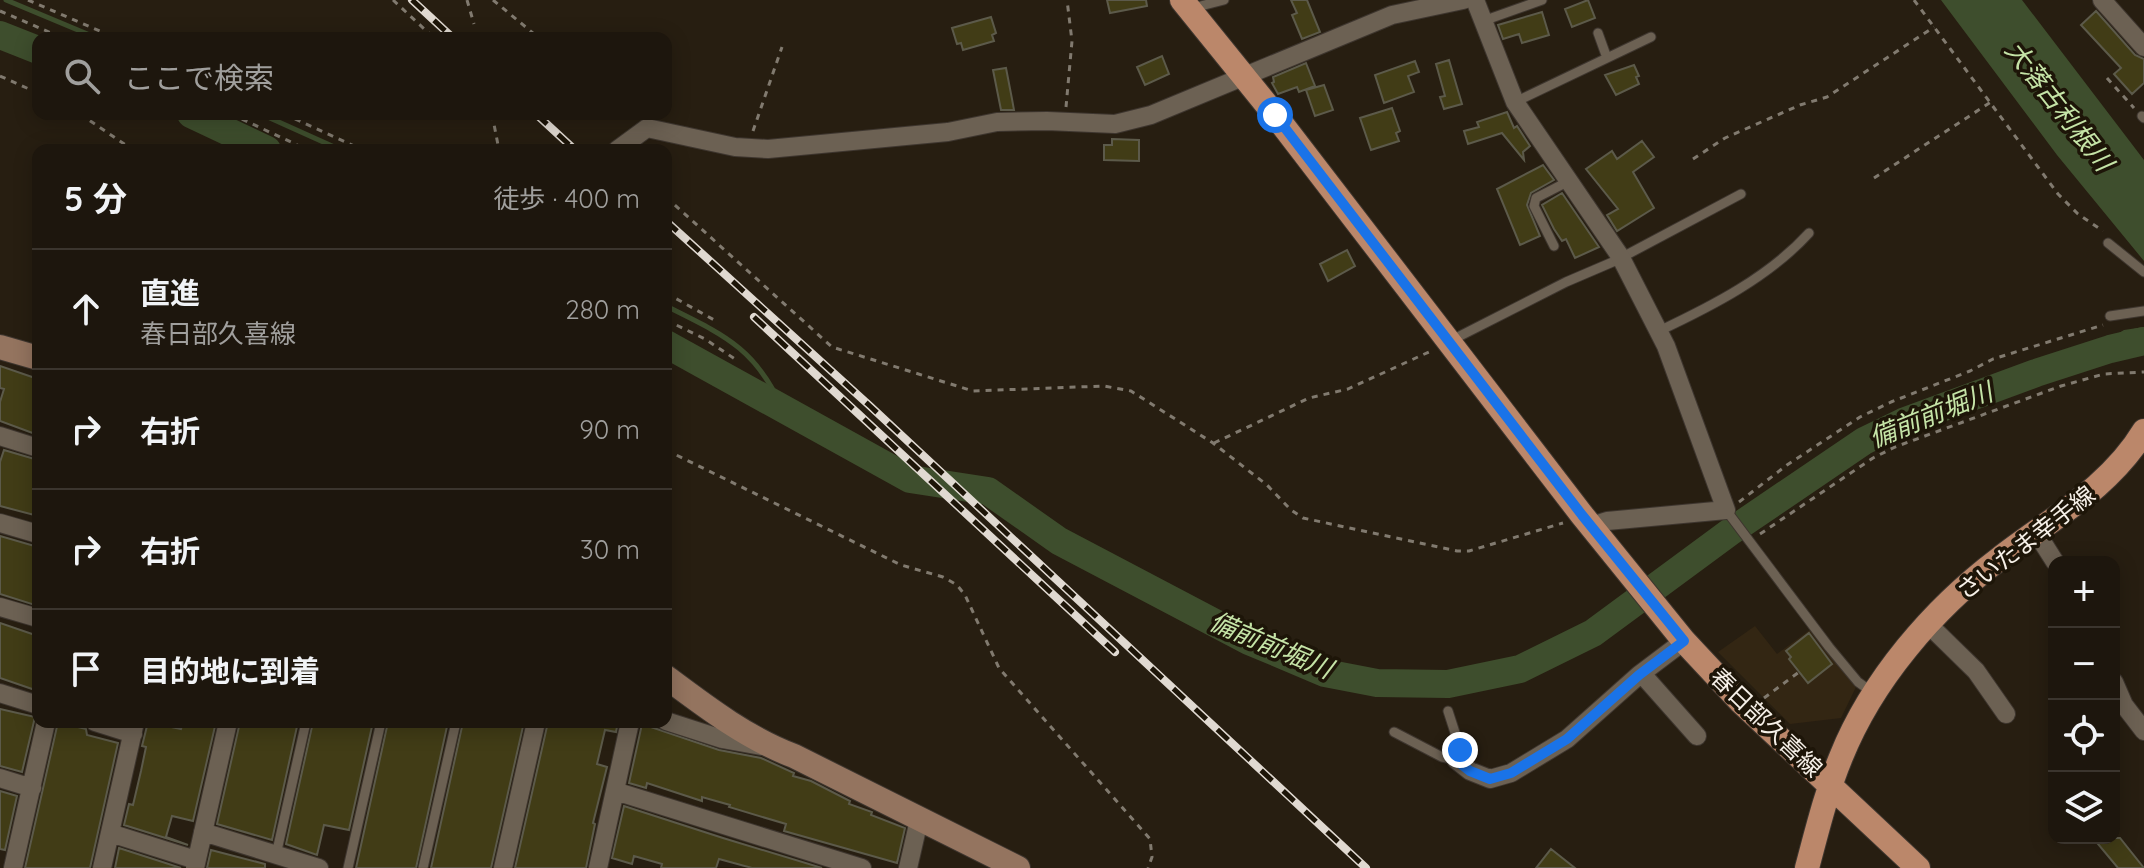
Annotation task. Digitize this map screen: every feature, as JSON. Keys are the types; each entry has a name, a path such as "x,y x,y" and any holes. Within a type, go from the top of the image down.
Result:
{"main road":[{"name":"春日部久喜線","path":"1186,5 1275,115 1586,521 1684,641 1741,702 1918,868"},
{"name":"さいたま幸手線","path":"1807,868 1830,785 1849,739 1904,653 1958,593 2095,490 2127,456 2144,431"}],"street":[{"path":"625,144 647,128 746,148 768,149 948,132 997,122 1115,124 1133,121 1243,76 1387,8 1463,0"},
{"path":"1475,0 1515,102 1620,256 1658,332 1728,513 1586,521"},
{"path":"2102,0 2144,47"},
{"path":"0,347 32,356"},
{"path":"0,436 32,446"},
{"path":"0,523 32,532"},
{"path":"2036,532 2051,556"},
{"path":"0,607 32,616"},
{"path":"1929,625 1976,671 2006,714"},
{"path":"1456,760 1470,771 1490,779 1511,773 1567,739 1684,641"},
{"path":"1642,674 1697,736"},
{"path":"672,682 698,702 771,748"},
{"path":"0,693 32,703"},
{"path":"2120,696 2144,731"},
{"path":"672,723 722,739 771,748 794,756 1018,868"},
{"path":"9,864 32,788 45,728"},
{"path":"102,868 134,728"},
{"path":"110,833 196,864 227,728"},
{"path":"503,868 535,728"},
{"path":"598,868 629,728"},
{"path":"0,778 32,788"},
{"path":"615,791 862,868"},
{"path":"908,868 919,820"},
{"path":"203,832 319,868"}],"lane":[{"path":"1186,5 1224,0"},
{"path":"1483,21 1542,0"},
{"path":"1598,33 1607,58"},
{"path":"1515,102 1651,37"},
{"path":"1554,246 1534,206 1536,198 1569,181"},
{"path":"1448,342 1741,194"},
{"path":"1658,332 1745,285 1795,249 1809,233"},
{"path":"2108,243 2144,272"},
{"path":"2110,316 2144,311"},
{"path":"1728,513 1829,647 1858,682 1875,694"},
{"path":"1394,732 1442,757 1456,760 1459,745 1448,711"},
{"path":"276,855 305,728"},
{"path":"348,868 380,728"},
{"path":"423,868 455,728"}],"path":[{"path":"28,0 102,32"},
{"path":"393,0 428,32"},
{"path":"467,0 474,24"},
{"path":"493,0 532,32"},
{"path":"1065,122 1072,41 1067,0"},
{"path":"1914,0 2058,194 2078,214 2105,232 2108,243"},
{"path":"0,11 49,32"},
{"path":"1693,159 1725,138 1800,105 1827,97 1934,27"},
{"path":"746,148 782,47"},
{"path":"0,76 32,90"},
{"path":"2107,78 2143,117"},
{"path":"1874,178 1991,102"},
{"path":"89,120 124,144"},
{"path":"244,120 295,144"},
{"path":"297,120 350,144"},
{"path":"493,120 498,144"},
{"path":"672,202 832,347 973,391 1104,386 1131,391 1213,443 1303,518 1457,551 1469,551 1542,527 1586,521"},
{"path":"672,296 716,321"},
{"path":"1728,513 1787,465 1860,417 1993,359 2103,325 2110,316"},
{"path":"672,323 705,339 738,361"},
{"path":"1213,443 1309,398 1348,389 1448,342"},
{"path":"1750,539 1873,458 1895,447 2084,378 2144,372"},
{"path":"672,453 901,565 943,577 957,585 965,595 999,668 1150,839 1152,857 1148,868"},
{"path":"1761,700 1799,672"}],"shaded area":[{"path":"1755,626 1777,654 1811,629 1856,687 1841,718 1790,724 1718,652"}],"water":[{"name":"大落古利根川","path":"1941,0 2022,0 2144,160 2144,261 2057,155"},
{"path":"2144,327 2144,350 2075,360 2124,330"}],"building":[{"path":"1107,0 1146,0 1147,6 1110,13"},
{"path":"1291,0 1307,0 1320,32 1302,39 1292,15 1297,13"},
{"path":"1588,0 1595,18 1572,27 1565,9"},
{"path":"2096,11 2135,55 2144,59 2144,83 2132,94 2114,74 2121,68 2081,25"},
{"path":"1542,12 1549,35 1522,43 1519,34 1503,39 1498,25"},
{"path":"991,17 996,33 992,35 994,41 963,50 961,43 957,44 952,28"},
{"path":"1162,56 1169,74 1145,85 1137,67"},
{"path":"1449,60 1462,104 1444,109 1440,97 1445,96 1436,64"},
{"path":"1415,61 1419,72 1408,76 1414,92 1384,103 1375,75"},
{"path":"1306,63 1315,86 1299,92 1297,87 1278,94 1272,83 1273,77"},
{"path":"1634,65 1639,84 1616,95 1605,75"},
{"path":"1006,68 1014,110 1001,110 993,70"},
{"path":"1324,85 1333,110 1315,116 1306,90"},
{"path":"1392,108 1400,131 1396,133 1399,141 1371,150 1360,118"},
{"path":"1507,112 1514,128 1517,126 1530,146 1523,152 1524,160 1502,133 1468,144 1464,131 1479,127 1477,122"},
{"path":"1112,139 1139,140 1139,161 1104,160 1104,145 1112,145"},
{"path":"1642,141 1654,157 1633,172 1654,208 1617,231 1607,215 1618,209 1586,169 1612,151 1617,159"},
{"path":"1543,165 1554,180 1531,193 1527,205 1540,236 1520,245 1497,189"},
{"path":"1562,193 1599,247 1575,258 1566,239 1562,241 1554,229 1542,205"},
{"path":"1347,250 1355,266 1328,281 1320,264"},
{"path":"0,366 32,377 32,433 0,421 4,389 0,388"},
{"path":"4,450 32,458 32,514 0,506 0,462"},
{"path":"0,536 32,545 32,604 0,594"},
{"path":"0,623 32,634 32,689 0,678"},
{"path":"1809,633 1832,664 1808,683 1786,651"},
{"path":"0,709 32,716 32,728 22,772 0,766"},
{"path":"57,728 82,728 86,729 87,735 118,743 90,868 25,868"},
{"path":"146,728 215,728 193,821 172,816 166,837 188,845 124,825 129,804 133,805 141,771 146,747 142,746"},
{"path":"239,728 297,728 272,840 217,824"},
{"path":"312,728 372,728 349,830 324,825 317,855 286,844"},
{"path":"387,728 447,728 416,868 356,868"},
{"path":"462,728 523,728 491,868 431,868"},
{"path":"547,728 617,728 616,732 605,730 597,764 607,767 586,868 515,868"},
{"path":"641,728 654,728 719,750 761,758 850,801 849,804 872,812 871,815 905,828 897,863 784,831 786,824 730,805 702,797 702,801 647,783 646,788 629,783"},
{"path":"0,791 17,796 5,850 0,849"},
{"path":"624,806 822,868 752,868 719,859 716,868 661,868 662,864 634,856 632,864 612,858"},
{"path":"2120,838 2144,868 2118,868 2098,844 2120,844"},
{"path":"119,848 181,868 115,868"},
{"path":"1551,849 1575,868 1536,868"},
{"path":"211,850 265,864 265,868 207,868"}],"waterway":[{"path":"6,0 83,32"},
{"name":"備前前堀川","path":"0,35 32,48"},
{"name":"備前前堀川","path":"204,120 254,144"},
{"path":"274,120 328,144"},
{"path":"672,309 721,335 749,357 773,389 783,410"},
{"name":"備前前堀川","path":"672,347 910,479 988,491 1059,541 1249,641 1325,673 1377,683 1448,684 1520,669 1593,633 1730,532 1864,441 1903,422 2036,373 2144,341"}],"railway":[{"path":"412,0 447,32"},
{"path":"542,120 568,144"},
{"path":"672,226 870,406 1366,868"},
{"path":"754,317 1115,652"}],"route":[{"path":"1275,115 1582,515 1684,641 1639,675 1567,739 1511,773 1490,779 1481,776 1456,760 1460,750"}]}
